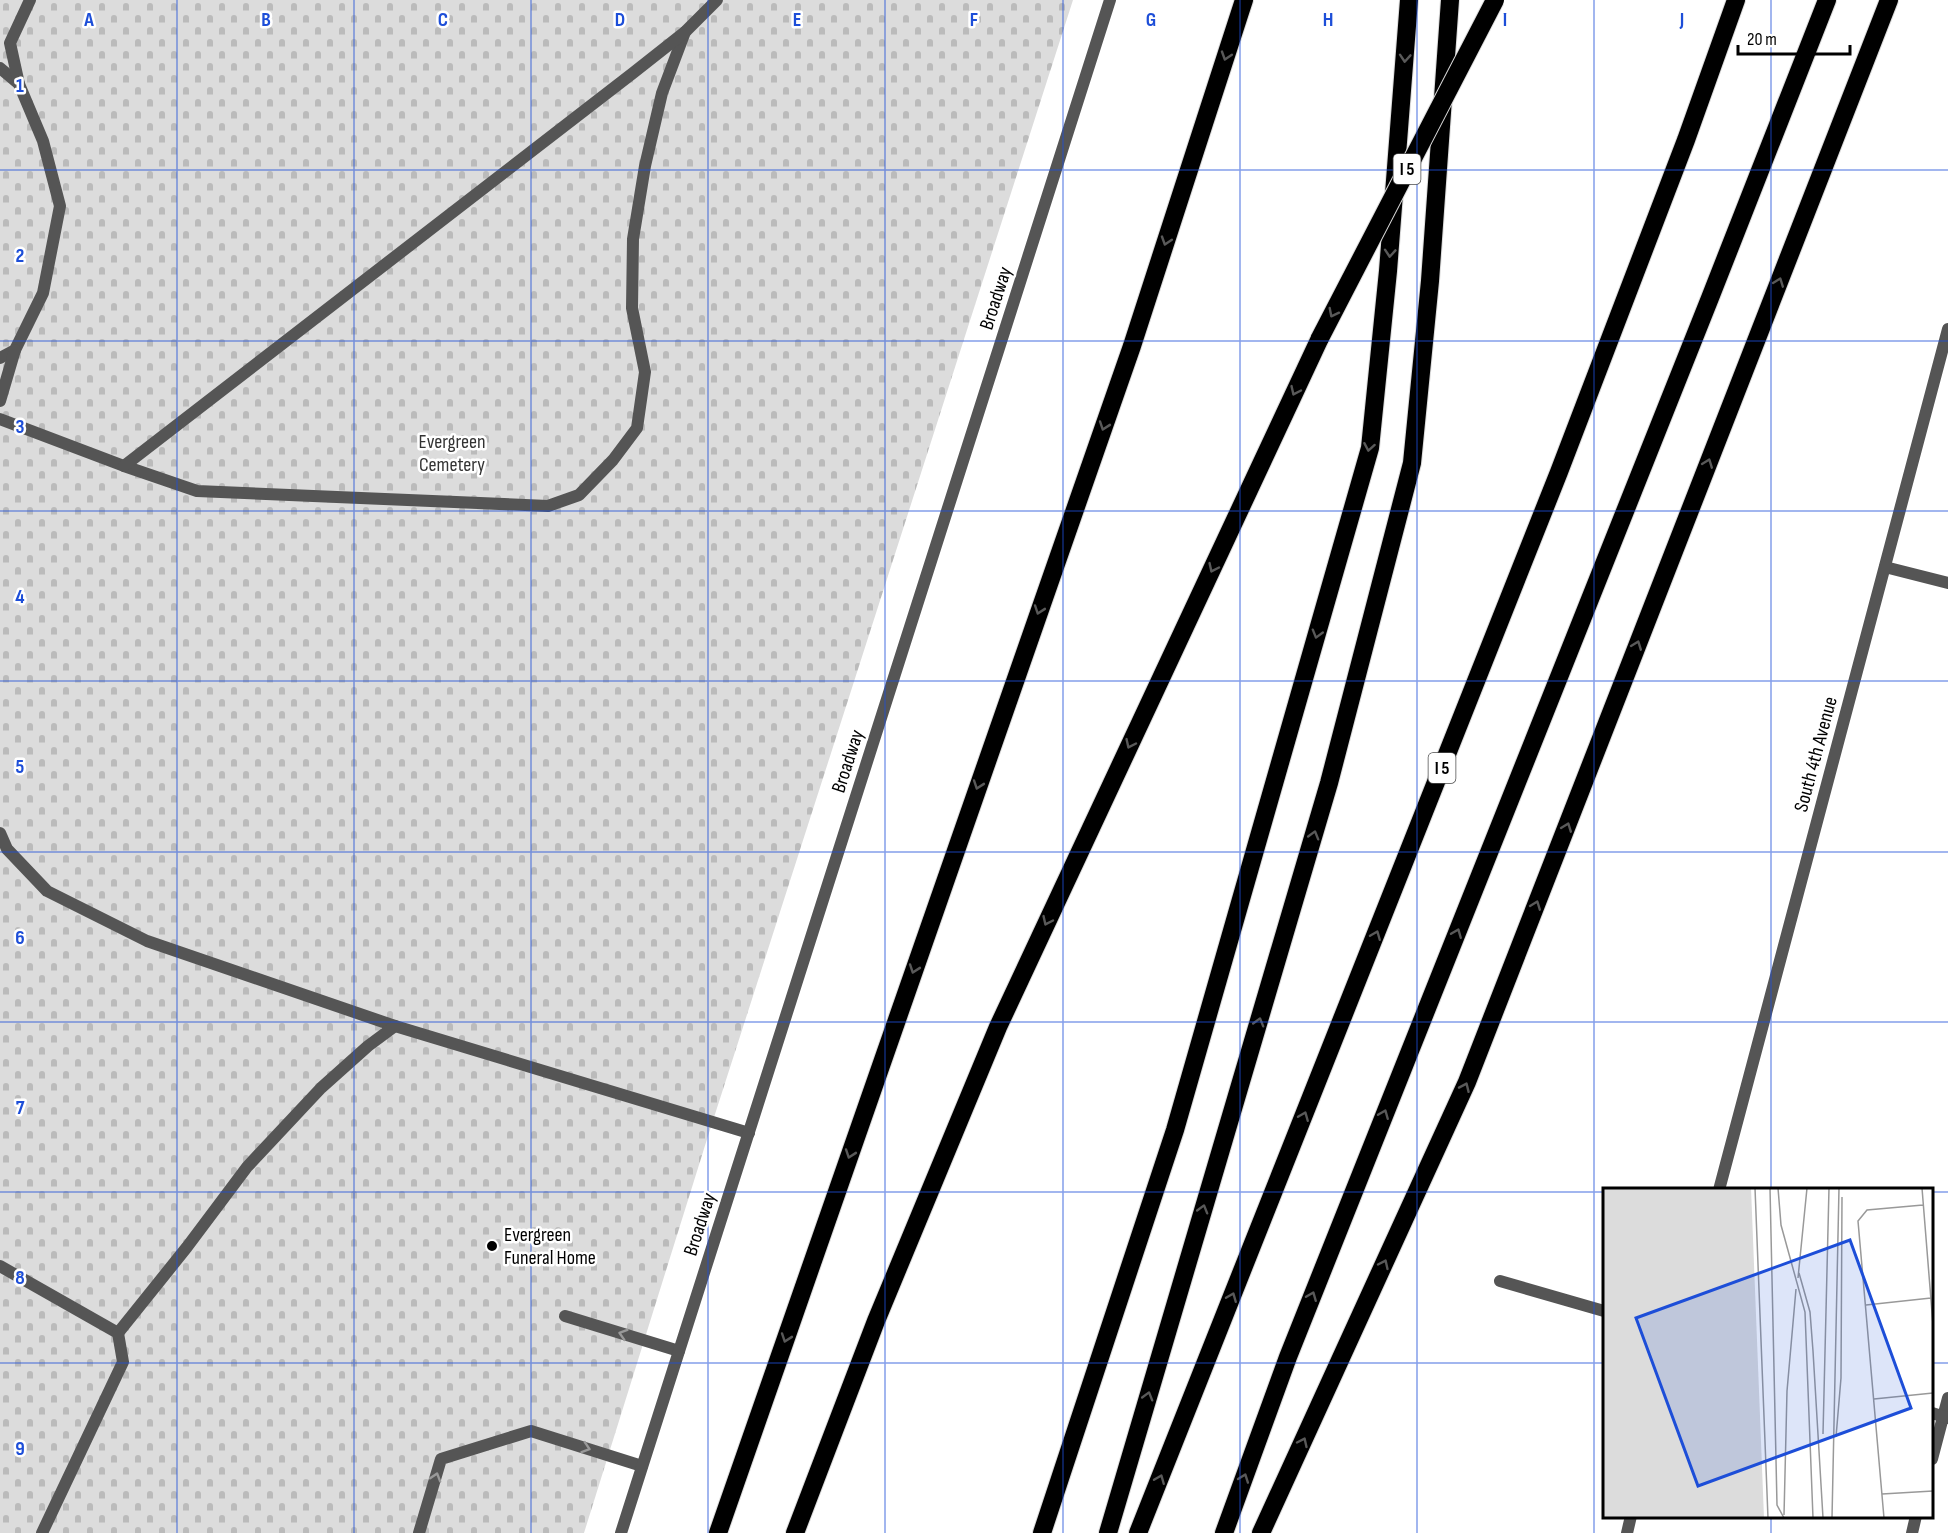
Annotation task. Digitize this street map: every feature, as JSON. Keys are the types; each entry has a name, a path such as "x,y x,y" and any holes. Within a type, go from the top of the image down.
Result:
{"highway":[{"path":"718,1533 1128,357 1244,0"},
{"path":"1042,1533 1175,1130 1370,448 1388,271 1409,0"},
{"path":"1108,1533 1329,783 1412,463 1430,281 1449,0"},
{"name":"I 5","path":"795,1533 876,1321 998,1027 1320,338 1495,0"},
{"name":"I 5","path":"1138,1533 1559,472 1737,0"},
{"path":"1224,1533 1296,1335 1827,0"},
{"path":"1261,1533 1467,1082 1889,0"}],"street":[{"path":"0,401 15,350 43,293 60,206 43,141 19,84 10,43 30,0"},
{"path":"124,466 685,32 717,0"},
{"name":"Broadway","path":"621,1533 1110,0"},
{"path":"0,419 197,491 548,506 579,495 613,460 637,428 645,372 632,308 633,238 645,166 662,93 685,32"},
{"path":"0,68 19,84"},
{"name":"South 4th Avenue","path":"1720,1188 1948,329"},
{"path":"0,358 15,350"},
{"path":"1885,567 1948,583"},
{"path":"0,833 3,851 47,891 147,941 395,1026 748,1134"},
{"path":"42,1533 123,1362 118,1333 247,1167 321,1088 368,1046 395,1026"},
{"path":"0,1266 118,1333"},
{"path":"1500,1281 1603,1310"},
{"path":"565,1316 679,1351"},
{"path":"1933,1454 1941,1416 1948,1398"},
{"path":"419,1533 441,1459 531,1431 642,1466"},
{"path":"1627,1533 1631,1518"},
{"path":"1912,1533 1916,1518"}],"green space":[{"name":"Evergreen Cemetery","path":"0,0 1073,0 708,1136 584,1533 0,1533"}],"place":[{"name":"Evergreen Funeral Home","path":"492,1246"}]}
